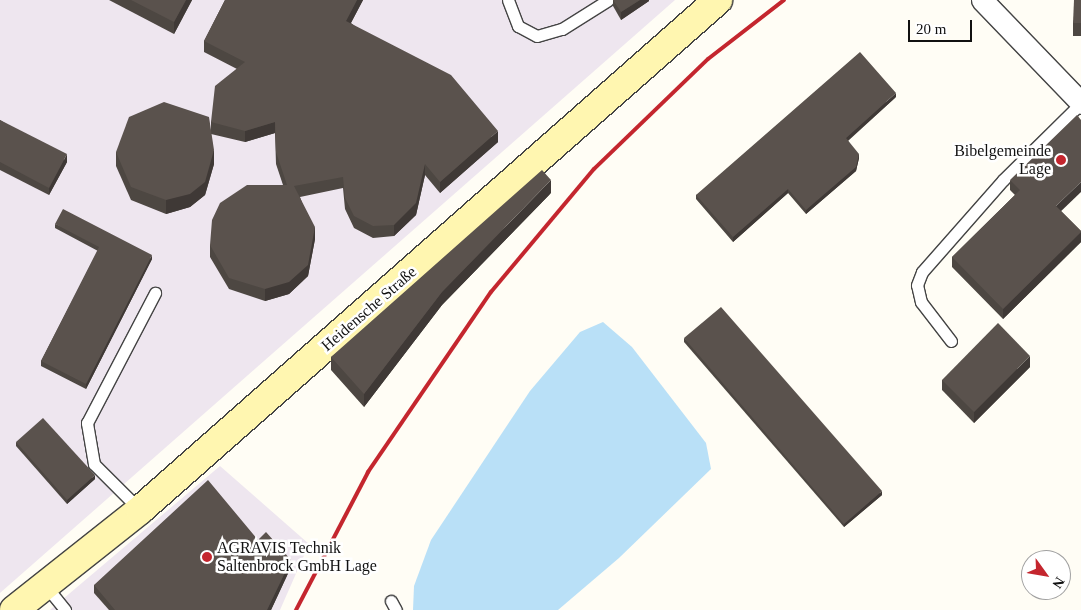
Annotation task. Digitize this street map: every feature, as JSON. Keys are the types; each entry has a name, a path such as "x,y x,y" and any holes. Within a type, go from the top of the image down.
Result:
{"main road":[{"name":"Heidensche Straße","path":"14,610 44,584 140,510 718,0"}],"street":[{"path":"982,0 1081,103"}],"lane":[{"path":"508,0 518,26 537,36 562,29 608,0"},
{"path":"951,341 921,302 917,285 922,272 1004,180 1081,103"},
{"path":"140,510 94,464 87,423 155,293"},
{"path":"44,584 65,610"}],"shaded area":[{"path":"0,0 675,0 0,593"},
{"name":"AGRAVIS Technik Saltenbrock GmbH Lage","path":"220,466 309,544 280,610 50,610"}],"water":[{"path":"603,322 632,347 706,443 711,469 619,558 558,610 413,610 414,586 431,540 530,391 580,332"}],"building":[{"path":"131,0 186,0 174,22"},
{"path":"225,0 357,0 346,21 451,75 498,131 440,182 425,164 416,203 394,225 373,226 354,216 345,198 343,177 294,186 315,227 308,265 289,282 265,289 229,278 210,245 212,220 220,203 247,185 287,185 276,152 275,122 245,131 211,122 215,86 245,62 204,41"},
{"path":"613,0 640,0 621,12"},
{"path":"1074,0 1081,0 1081,23 1073,23"},
{"path":"860,52 896,93 846,138 859,154 856,167 806,210 788,189 733,237 696,195"},
{"path":"164,102 209,117 214,150 205,182 190,194 166,200 131,187 116,152 129,117"},
{"path":"1077,115 1081,120 1081,182 1056,206 1081,232 1003,309 952,257 1020,190 1010,180"},
{"path":"0,120 67,154 49,188 0,162"},
{"path":"542,170 551,180 442,292 364,394 331,357"},
{"path":"63,209 152,255 86,384 41,361 99,247 55,224"},
{"path":"721,307 882,491 844,524 684,338"},
{"path":"998,323 1030,356 974,412 942,380"},
{"path":"43,418 95,475 67,500 16,442"},
{"name":"AGRAVIS Technik Saltenbrock GmbH Lage","path":"208,480 258,540 266,532 291,560 267,610 115,610 94,585"}],"railway":[{"path":"296,610 368,472 491,292 594,169 708,59 784,0"}],"place":[{"name":"Bibelgemeinde Lage","path":"1061,160"},
{"name":"AGRAVIS Technik Saltenbrock GmbH Lage","path":"207,557"}]}
